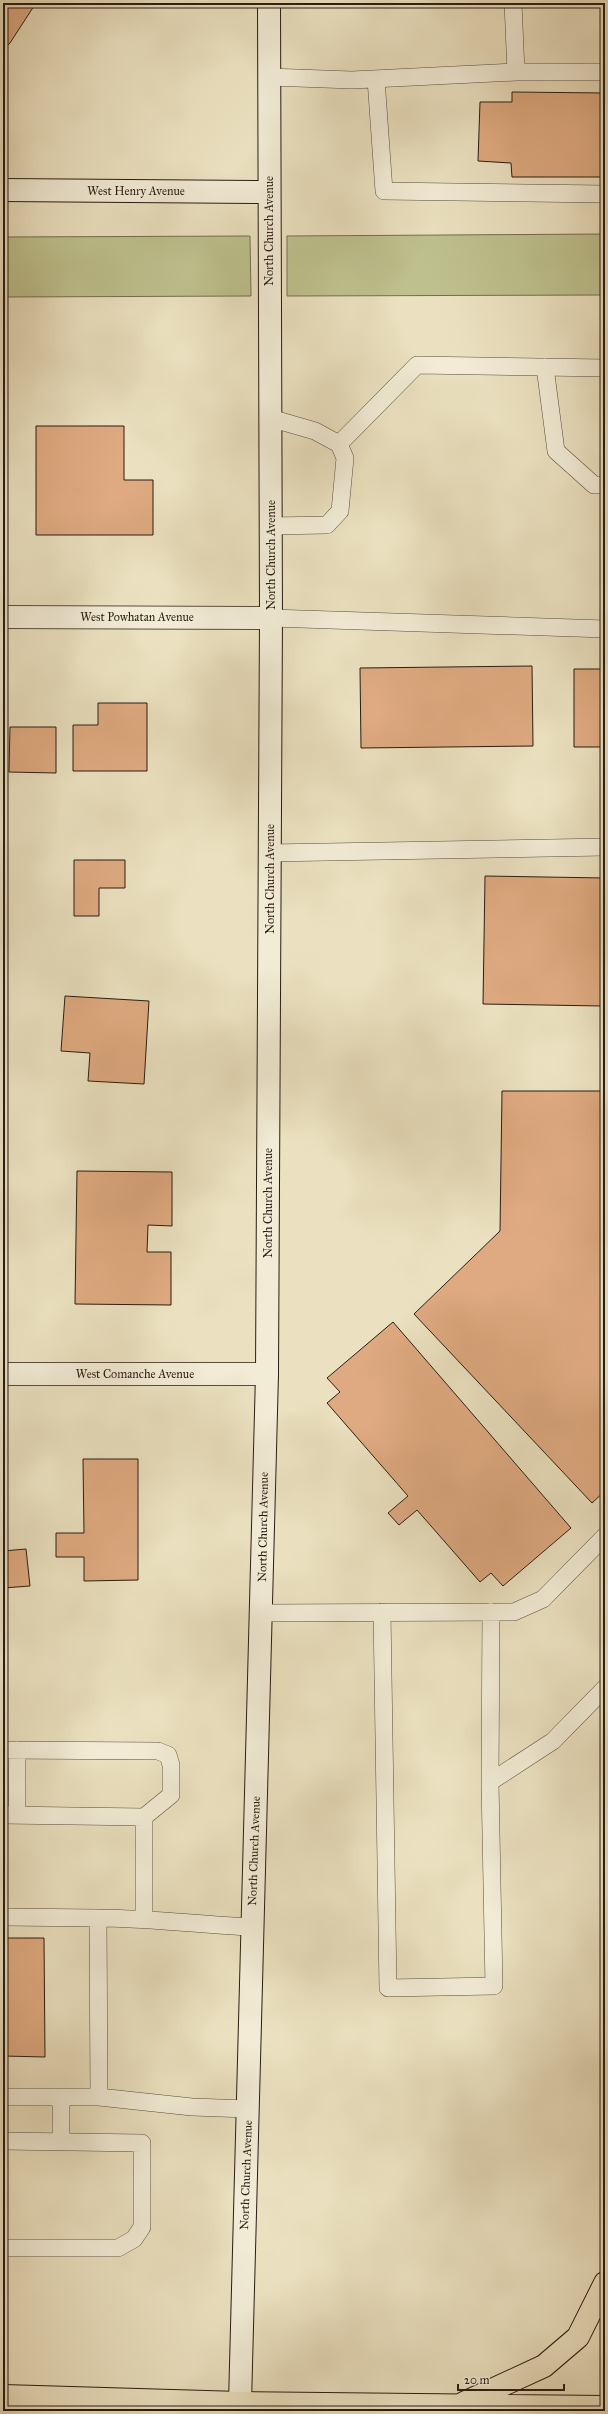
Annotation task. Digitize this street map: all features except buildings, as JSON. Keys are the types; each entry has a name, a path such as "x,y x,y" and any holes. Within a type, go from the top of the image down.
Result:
{"main road":[{"path":"460,2405 544,2366 578,2336 605,2283"},
{"path":"3,2396 237,2407 460,2405 605,2407"}],"street":[{"name":"North Church Avenue","path":"237,2407 248,2109 267,1374 271,618 268,192 269,3"},
{"name":"West Henry Avenue","path":"3,190 268,192"},
{"name":"West Powhatan Avenue","path":"3,617 271,618"},
{"name":"West Comanche Avenue","path":"3,1374 267,1374"}],"lane":[{"path":"513,3 516,72"},
{"path":"269,77 352,80 516,72 605,72"},
{"path":"376,79 384,191 605,194"},
{"path":"339,444 417,365 605,368"},
{"path":"545,367 556,450 594,485 605,485"},
{"path":"270,418 315,431 339,444 345,458 340,511 327,525 271,526"},
{"path":"271,618 605,629"},
{"path":"270,853 605,847"},
{"path":"261,1613 514,1612 543,1599 605,1536"},
{"path":"382,1612 388,1988 494,1986 490,1782 491,1612"},
{"path":"490,1782 553,1741 605,1688"},
{"path":"10,1750 158,1751 168,1756 171,1765 171,1795 144,1817 10,1815 10,1750"},
{"path":"144,1817 144,1918"},
{"path":"3,1917 144,1918 208,1925 252,1927"},
{"path":"98,1918 99,2097"},
{"path":"3,2097 99,2097 192,2107 248,2109"},
{"path":"61,2097 61,2142"},
{"path":"3,2141 142,2143 142,2227 134,2239 118,2248 3,2248"}],"green space":[{"path":"605,234 605,295 287,296 287,236"},
{"path":"250,236 251,296 3,297 3,237"}]}
